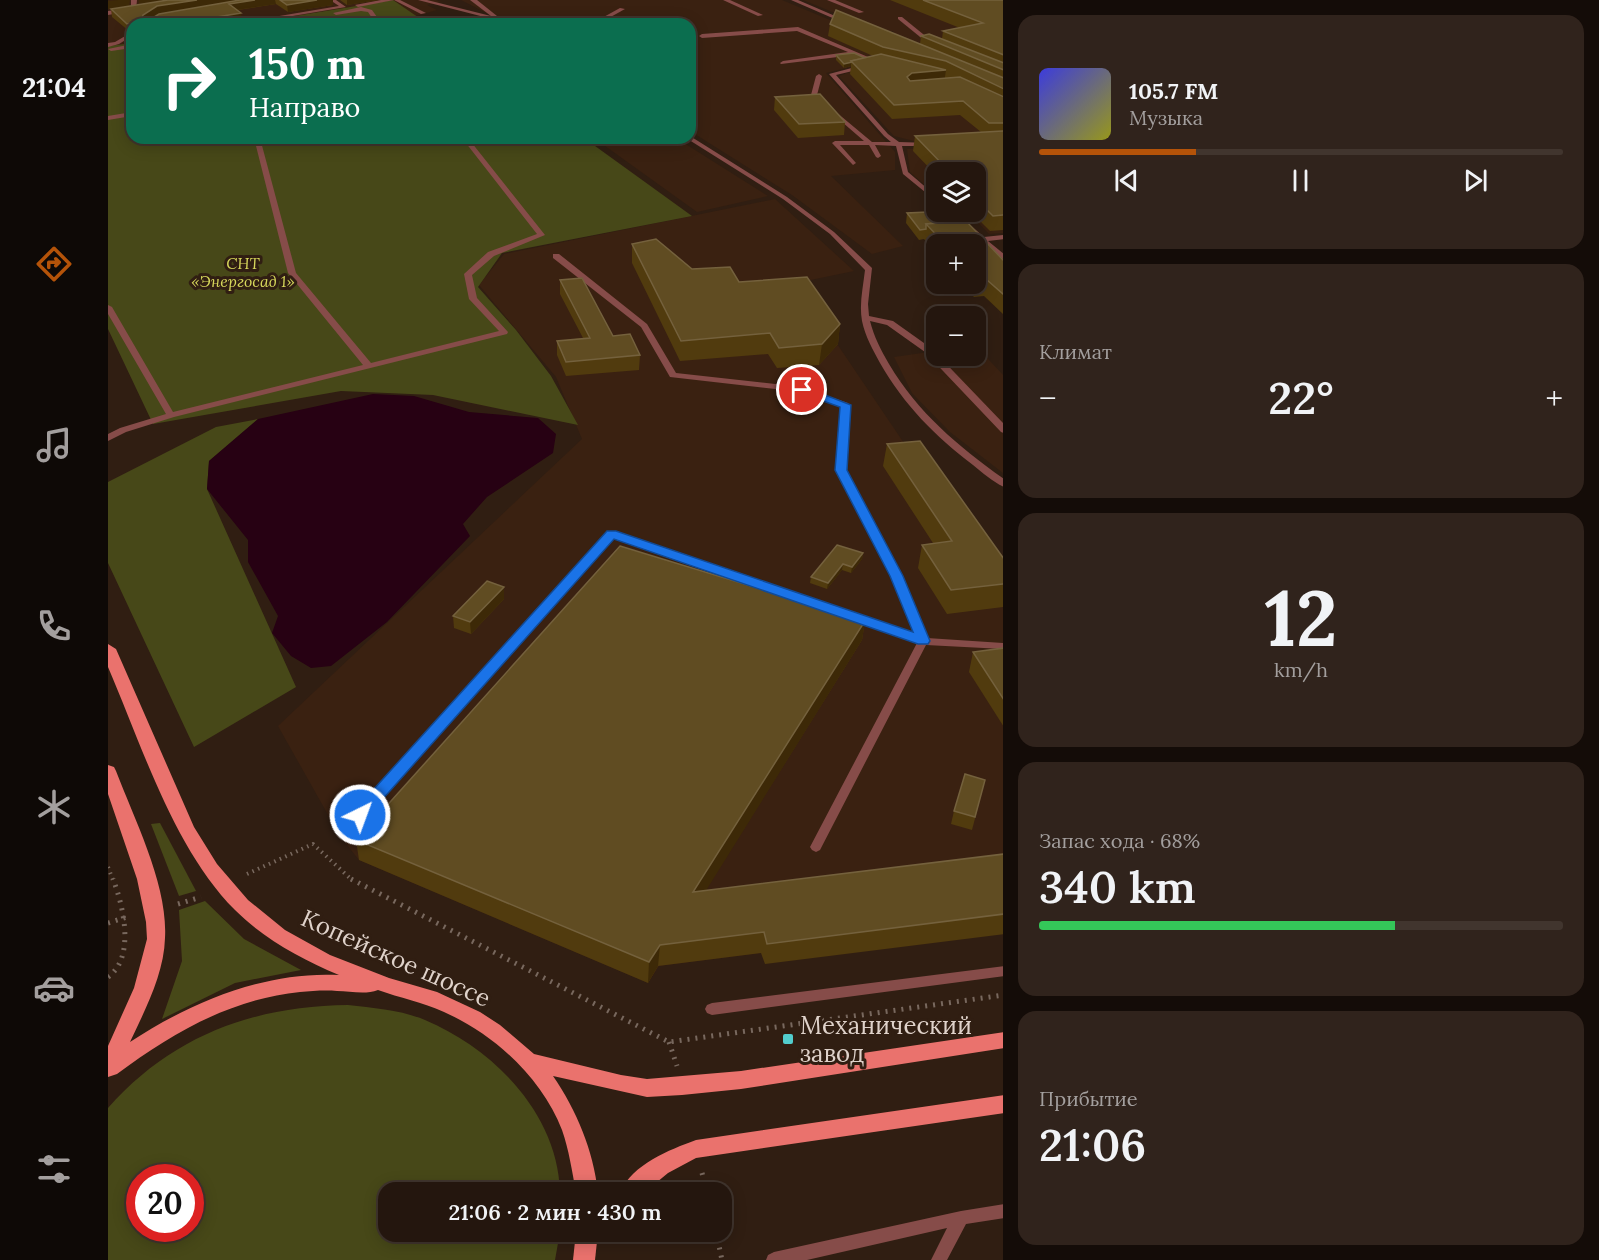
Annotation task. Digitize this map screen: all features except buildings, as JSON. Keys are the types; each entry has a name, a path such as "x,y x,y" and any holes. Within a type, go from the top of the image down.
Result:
{"main road":[{"name":"Копейское шоссе","path":"108,649 185,826 199,854 222,886 252,916 287,940 321,959 392,987 430,998 466,1014 499,1035 528,1060 551,1089 569,1121 581,1157 585,1182"},
{"path":"108,771 154,910 156,939 137,1002 108,1069"},
{"path":"108,1069 171,1025 207,1008 244,995 319,982 392,987"},
{"path":"528,1060 621,1084 647,1088 741,1080 1003,1040"},
{"path":"641,1182 656,1168 675,1156 696,1149 1003,1104"},
{"path":"584,1260 587,1242"}],"lane":[{"path":"134,0 134,9"},
{"path":"333,0 343,7"},
{"path":"273,18 391,0"},
{"path":"396,0 423,13"},
{"path":"421,0 491,18"},
{"path":"473,0 487,8 494,18"},
{"path":"726,0 760,15"},
{"path":"794,0 858,27"},
{"path":"830,0 861,12"},
{"path":"108,13 146,7"},
{"path":"305,18 361,9 370,10 375,18"},
{"path":"605,18 622,9"},
{"path":"900,18 930,44 940,48"},
{"path":"702,36 798,29 879,63 889,65"},
{"path":"108,45 126,37"},
{"path":"108,50 126,47"},
{"path":"783,63 854,52"},
{"path":"879,63 832,74 886,135 900,145 905,173 926,191"},
{"path":"819,76 814,95 871,144 878,156"},
{"path":"108,118 126,115"},
{"path":"696,142 785,198 832,233 869,270 863,303 865,318 873,341 896,386 915,411 945,440 1003,483"},
{"path":"853,163 835,143 900,145 934,143"},
{"path":"259,144 292,273 368,365"},
{"path":"108,438 123,430 171,415 504,332 473,299 468,274 491,254 541,235 470,144"},
{"path":"963,222 978,234"},
{"path":"986,239 1003,237"},
{"path":"986,241 1003,257"},
{"path":"556,256 644,326 673,375 802,390 845,405 841,470 896,576 923,641"},
{"path":"108,307 171,415"},
{"path":"865,318 890,323 928,350 1003,429"},
{"path":"360,815 612,534 923,641 1003,646"},
{"path":"816,847 923,641"},
{"path":"712,1009 1003,971"},
{"path":"774,1260 962,1218 1003,1211"},
{"path":"939,1260 962,1218"}],"path":[{"path":"247,874 313,844 354,882 669,1042 1003,995"},
{"path":"108,867 127,917 126,942 114,974 108,978"},
{"path":"178,904 201,897"},
{"path":"108,923 127,917"},
{"path":"669,1042 678,1070"},
{"path":"702,1173 704,1182"},
{"path":"718,1242 722,1260"}],"shaded area":[{"path":"108,0 436,0 441,2 427,5 437,10 416,16 126,18 126,44 108,46"},
{"path":"461,0 782,0 1003,92 943,73 880,60 826,73 895,152 895,170 831,176 903,246 872,254 792,195 696,135 696,18 496,18"},
{"path":"803,0 1003,0 1003,86 900,41 893,31 879,31"},
{"path":"867,66 1003,135 918,142 894,136 839,76"},
{"path":"999,143 1003,146 1003,233 989,234 978,222 986,222 986,162 926,162 926,186 910,172 907,149"},
{"path":"602,144 686,144 768,196 697,212"},
{"path":"775,199 854,271 796,283 1003,590 1003,933 761,953 659,966 648,983 359,860 340,836 278,726 582,439 556,377 479,285 504,254"},
{"path":"926,352 926,366 986,366 986,357 1003,375 1003,473 950,432 912,393 894,357"},
{"path":"373,394 414,396 469,412 538,418 556,434 553,453 487,497 463,524 470,536 387,622 331,666 311,668 291,656 272,633 278,616 248,562 248,540 207,489 209,461 258,419"}],"green space":[{"path":"393,0 419,18 284,18"},
{"name":"СНТ «Энергосад 1»","path":"126,44 126,144 592,144 692,216 502,253 478,287 516,330 551,376 578,425 433,395 341,391 153,424 108,329 108,46"},
{"path":"258,419 209,461 207,489 296,687 194,747 108,563 108,482 216,427"},
{"path":"160,823 196,891 179,896 151,824"},
{"path":"205,901 244,939 301,970 235,983 162,1019 182,961 179,910"},
{"path":"348,1005 377,1008 425,1020 475,1048 498,1067 535,1111 548,1136 559,1182 378,1182 378,1242 558,1242 555,1260 108,1260 108,1108 133,1083 159,1062 187,1044 216,1030 279,1011"}],"place":[{"name":"Механический завод","path":"788,1039"}],"route":[{"path":"360,815 612,534 923,641 896,576 841,470 845,405 802,390"}]}
